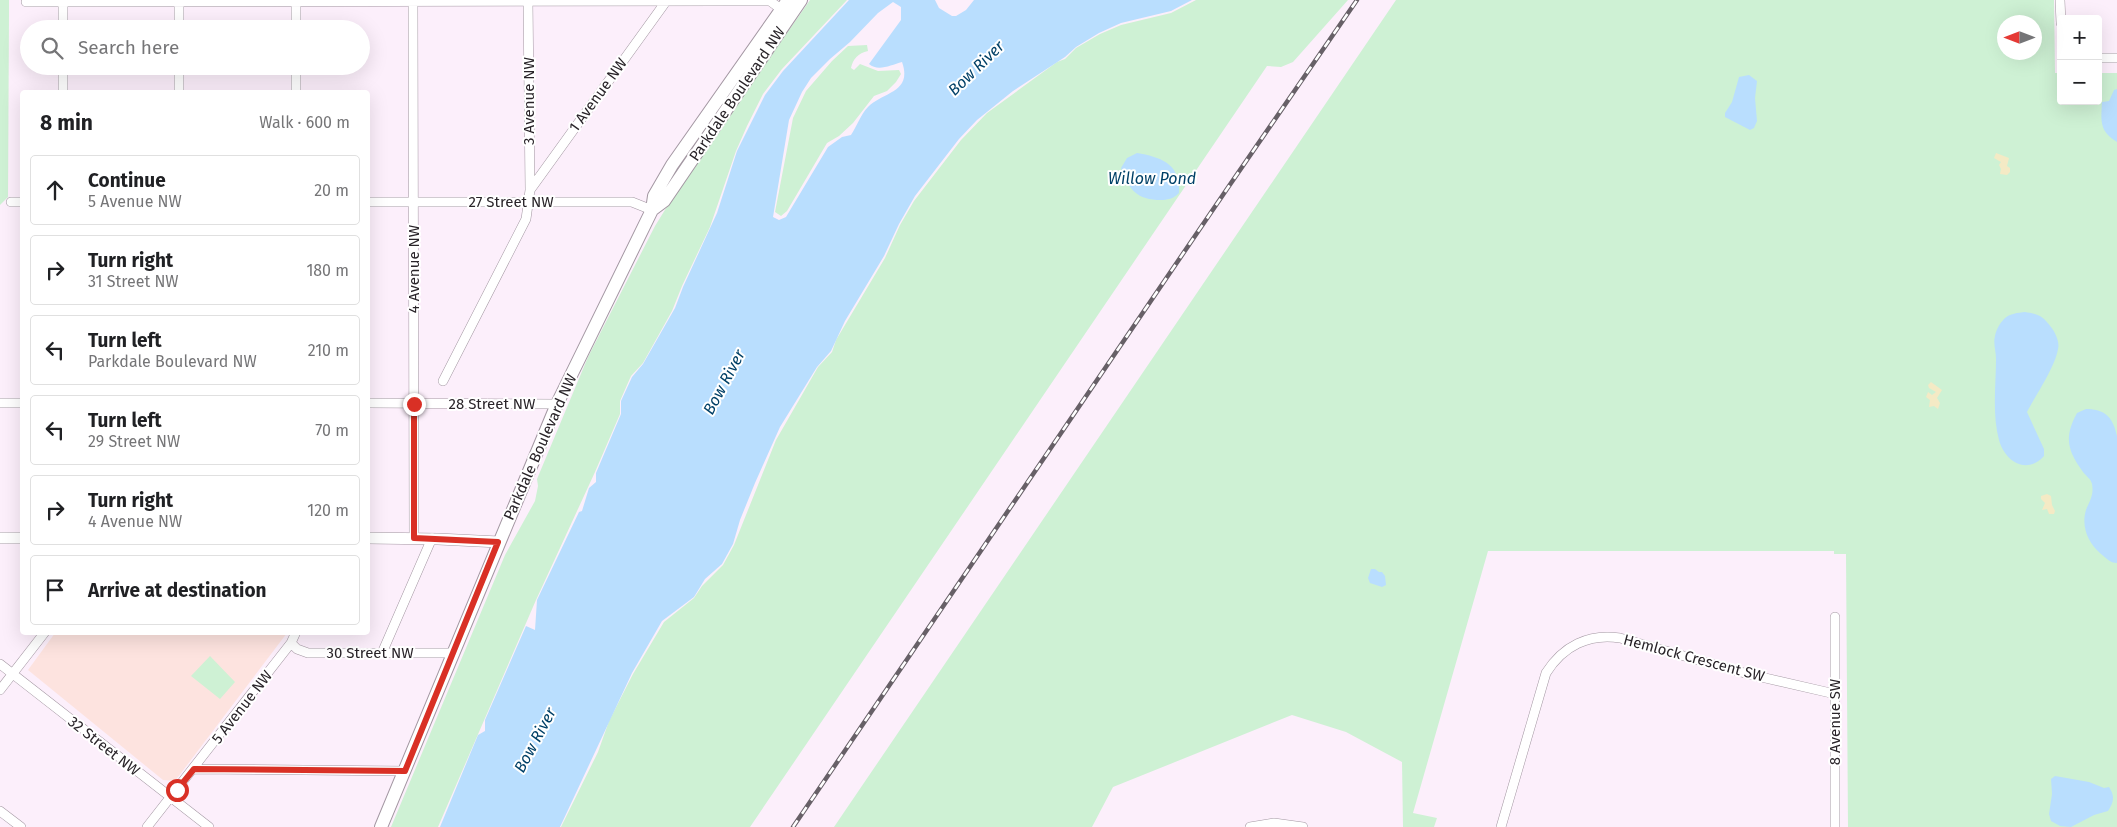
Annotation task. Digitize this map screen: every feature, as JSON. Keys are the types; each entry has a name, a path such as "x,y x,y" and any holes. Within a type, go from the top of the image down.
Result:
{"main road":[{"name":"Parkdale Boulevard NW","path":"652,210 664,201 801,0"},
{"name":"Parkdale Boulevard NW","path":"381,827 557,404 652,210 654,196 672,165 784,4"}],"street":[{"path":"2060,0 2061,15"},
{"path":"63,1 63,20"},
{"path":"179,1 179,20"},
{"path":"296,1 296,20"},
{"name":"4 Avenue NW","path":"413,1 414,538"},
{"name":"3 Avenue NW","path":"528,1 529,203"},
{"name":"1 Avenue NW","path":"530,190 666,1"},
{"path":"26,2 770,1 784,4"},
{"path":"2102,58 2117,58"},
{"path":"63,75 63,90"},
{"path":"179,75 179,90"},
{"path":"296,75 296,90"},
{"path":"11,202 20,202"},
{"name":"27 Street NW","path":"370,202 632,202 652,210"},
{"path":"443,381 526,219 529,203"},
{"path":"0,403 20,403"},
{"name":"28 Street NW","path":"370,403 557,404"},
{"path":"0,538 20,538"},
{"path":"370,538 432,538 498,542"},
{"path":"382,653 432,538"},
{"name":"8 Avenue SW","path":"1835,617 1835,827"},
{"path":"0,690 43,635"},
{"name":"5 Avenue NW","path":"147,827 291,643 295,635"},
{"name":"Hemlock Crescent SW","path":"1500,827 1546,673 1558,657 1576,643 1600,636 1620,638 1748,674 1835,694"},
{"name":"30 Street NW","path":"291,643 303,653 453,653"},
{"name":"32 Street NW","path":"0,664 209,827"},
{"path":"194,769 405,771"},
{"path":"0,811 21,827"},
{"path":"1250,827 1274,823 1303,827"}],"shaded area":[{"path":"54,635 285,635 175,781 163,780 28,670"}],"green space":[{"path":"0,0 9,0 8,197 0,205"},
{"path":"810,0 847,0 782,69 763,94 747,126 736,151 710,227 672,311 643,363 631,376 620,401 620,414 536,600 438,827 391,827 505,555 535,501 538,486 537,479 588,357 655,226 681,184"},
{"path":"1196,0 1348,0 1293,62 1281,67 1267,66 750,827 561,827 598,752 609,721 633,674 664,622 694,598 702,586 723,565 734,545 776,440 818,367 832,352 836,340 885,258 900,225 914,201 961,140 987,113 1057,62 1065,59 1076,48 1100,34 1121,25 1171,13"},
{"path":"1396,0 2054,0 2057,105 2102,105 2102,73 2117,73 2117,827 1848,827 1846,554 1834,554 1834,551 1488,551 1413,813 1437,818 1434,827 1403,827 1402,762 1346,732 1292,715 1113,787 1092,827 834,827"},
{"path":"867,45 868,51 856,57 851,68 854,70 860,64 878,71 899,70 901,74 887,91 874,96 853,123 839,136 827,143 787,211 781,216 775,212 793,118 806,91 848,46"},
{"path":"210,656 235,682 220,699 191,676"}],"sand":[{"path":"1996,153 2009,158 2007,166 2010,168 2010,172 2007,175 2000,174 2001,169 1999,165 2001,162 1994,158"},
{"path":"1931,382 1942,390 1937,398 1940,403 1938,409 1934,406 1929,407 1930,400 1926,397 1928,392 1932,395 1936,392 1929,388 1928,385"},
{"path":"2047,494 2051,496 2054,514 2049,514 2047,509 2042,510 2045,503 2041,496"}],"water":[{"name":"Bow River","path":"849,0 935,0 939,8 952,16 956,16 966,10 974,0 1192,0 1171,11 1121,23 1099,33 1013,91 977,120 959,139 915,196 884,256 845,321 831,351 817,367 780,427 740,520 733,544 722,564 705,579 694,597 662,621 632,673 560,827 440,827 478,735 485,731 485,720 526,626 535,630 537,600 579,512 582,511 589,488 596,482 596,473 621,414 621,401 632,377 643,364 675,308 717,213 737,151 765,95 783,71","holes":["893,2 901,7 901,20 869,64 880,68 902,62 904,72 900,86 868,107 851,135 842,137 828,147 786,217 779,220 773,217 789,120 802,92 811,78 878,13"]},
{"path":"1749,75 1757,81 1755,98 1757,121 1754,128 1750,130 1725,117 1725,113 1732,102 1739,77"},
{"path":"2117,89 2117,142 2104,130 2101,115 2102,102 2109,101 2114,90"},
{"name":"Willow Pond","path":"1137,153 1154,157 1168,164 1177,175 1179,193 1166,200 1153,200 1140,196 1135,192 1127,182 1121,168 1127,158"},
{"path":"2025,312 2043,318 2053,329 2058,340 2056,356 2027,412 2044,449 2044,456 2031,465 2024,465 2011,460 2002,448 1997,430 1995,410 1996,359 1994,341 1997,329 2006,317 2011,314"},
{"path":"2086,409 2093,409 2108,416 2117,436 2117,563 2108,560 2096,550 2089,540 2085,528 2084,522 2092,494 2092,484 2073,457 2069,436 2077,413"},
{"path":"1371,569 1382,572 1385,576 1386,585 1382,587 1370,583 1368,578"},
{"path":"2055,776 2089,782 2104,788 2109,787 2113,796 2110,808 2108,811 2094,815 2071,827 2060,826 2051,821 2049,814 2052,794 2051,779"}],"railway":[{"path":"793,827 1357,0"}],"route":[{"path":"177,790 194,769 405,771 498,542 414,538 414,404"}]}
